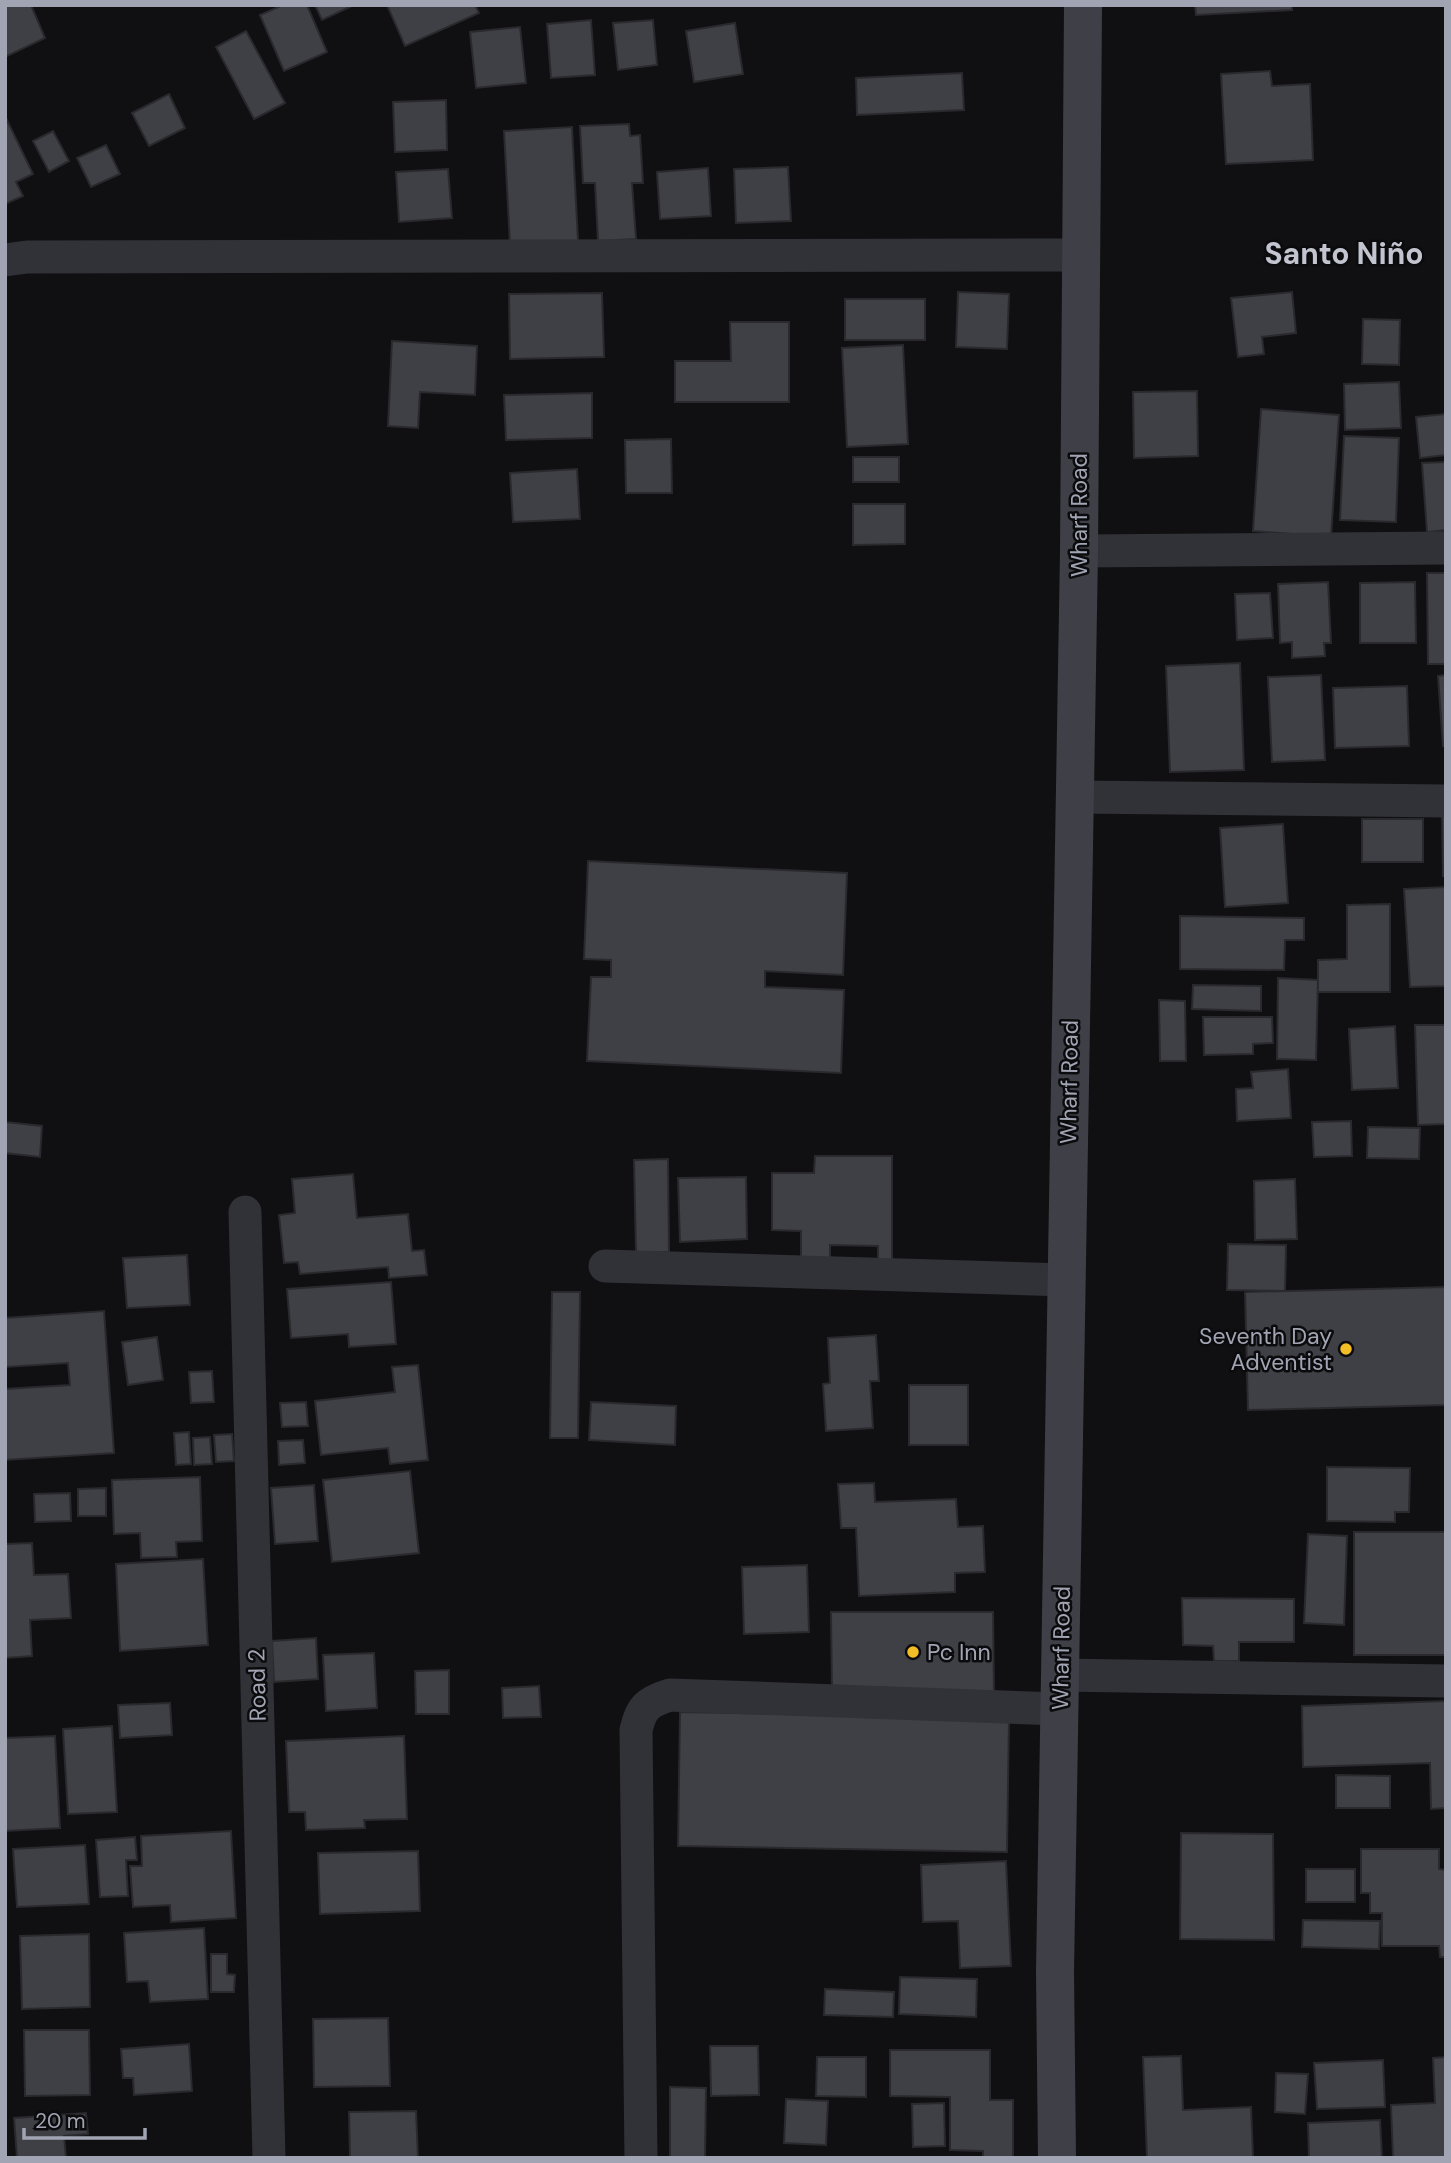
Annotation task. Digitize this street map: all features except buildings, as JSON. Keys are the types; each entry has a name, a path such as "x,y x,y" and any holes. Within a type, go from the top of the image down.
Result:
{"main road":[{"name":"Wharf Road","path":"1057,2158 1055,1971 1079,551 1079,255 1083,5"}],"street":[{"path":"5,260 27,257 1079,255"},
{"path":"1079,551 1446,548"},
{"path":"1075,797 1446,801"},
{"name":"Road 2","path":"245,1212 269,2158"},
{"path":"605,1266 1068,1280"},
{"path":"641,2158 636,1730 641,1709 653,1700 670,1695 1060,1692 1446,1681"}],"place":[{"name":"Seventh Day Adventist","path":"1346,1349"},
{"name":"Pc Inn","path":"913,1652"}],"district":[{"name":"Santo Niño","path":"1344,254"}]}
